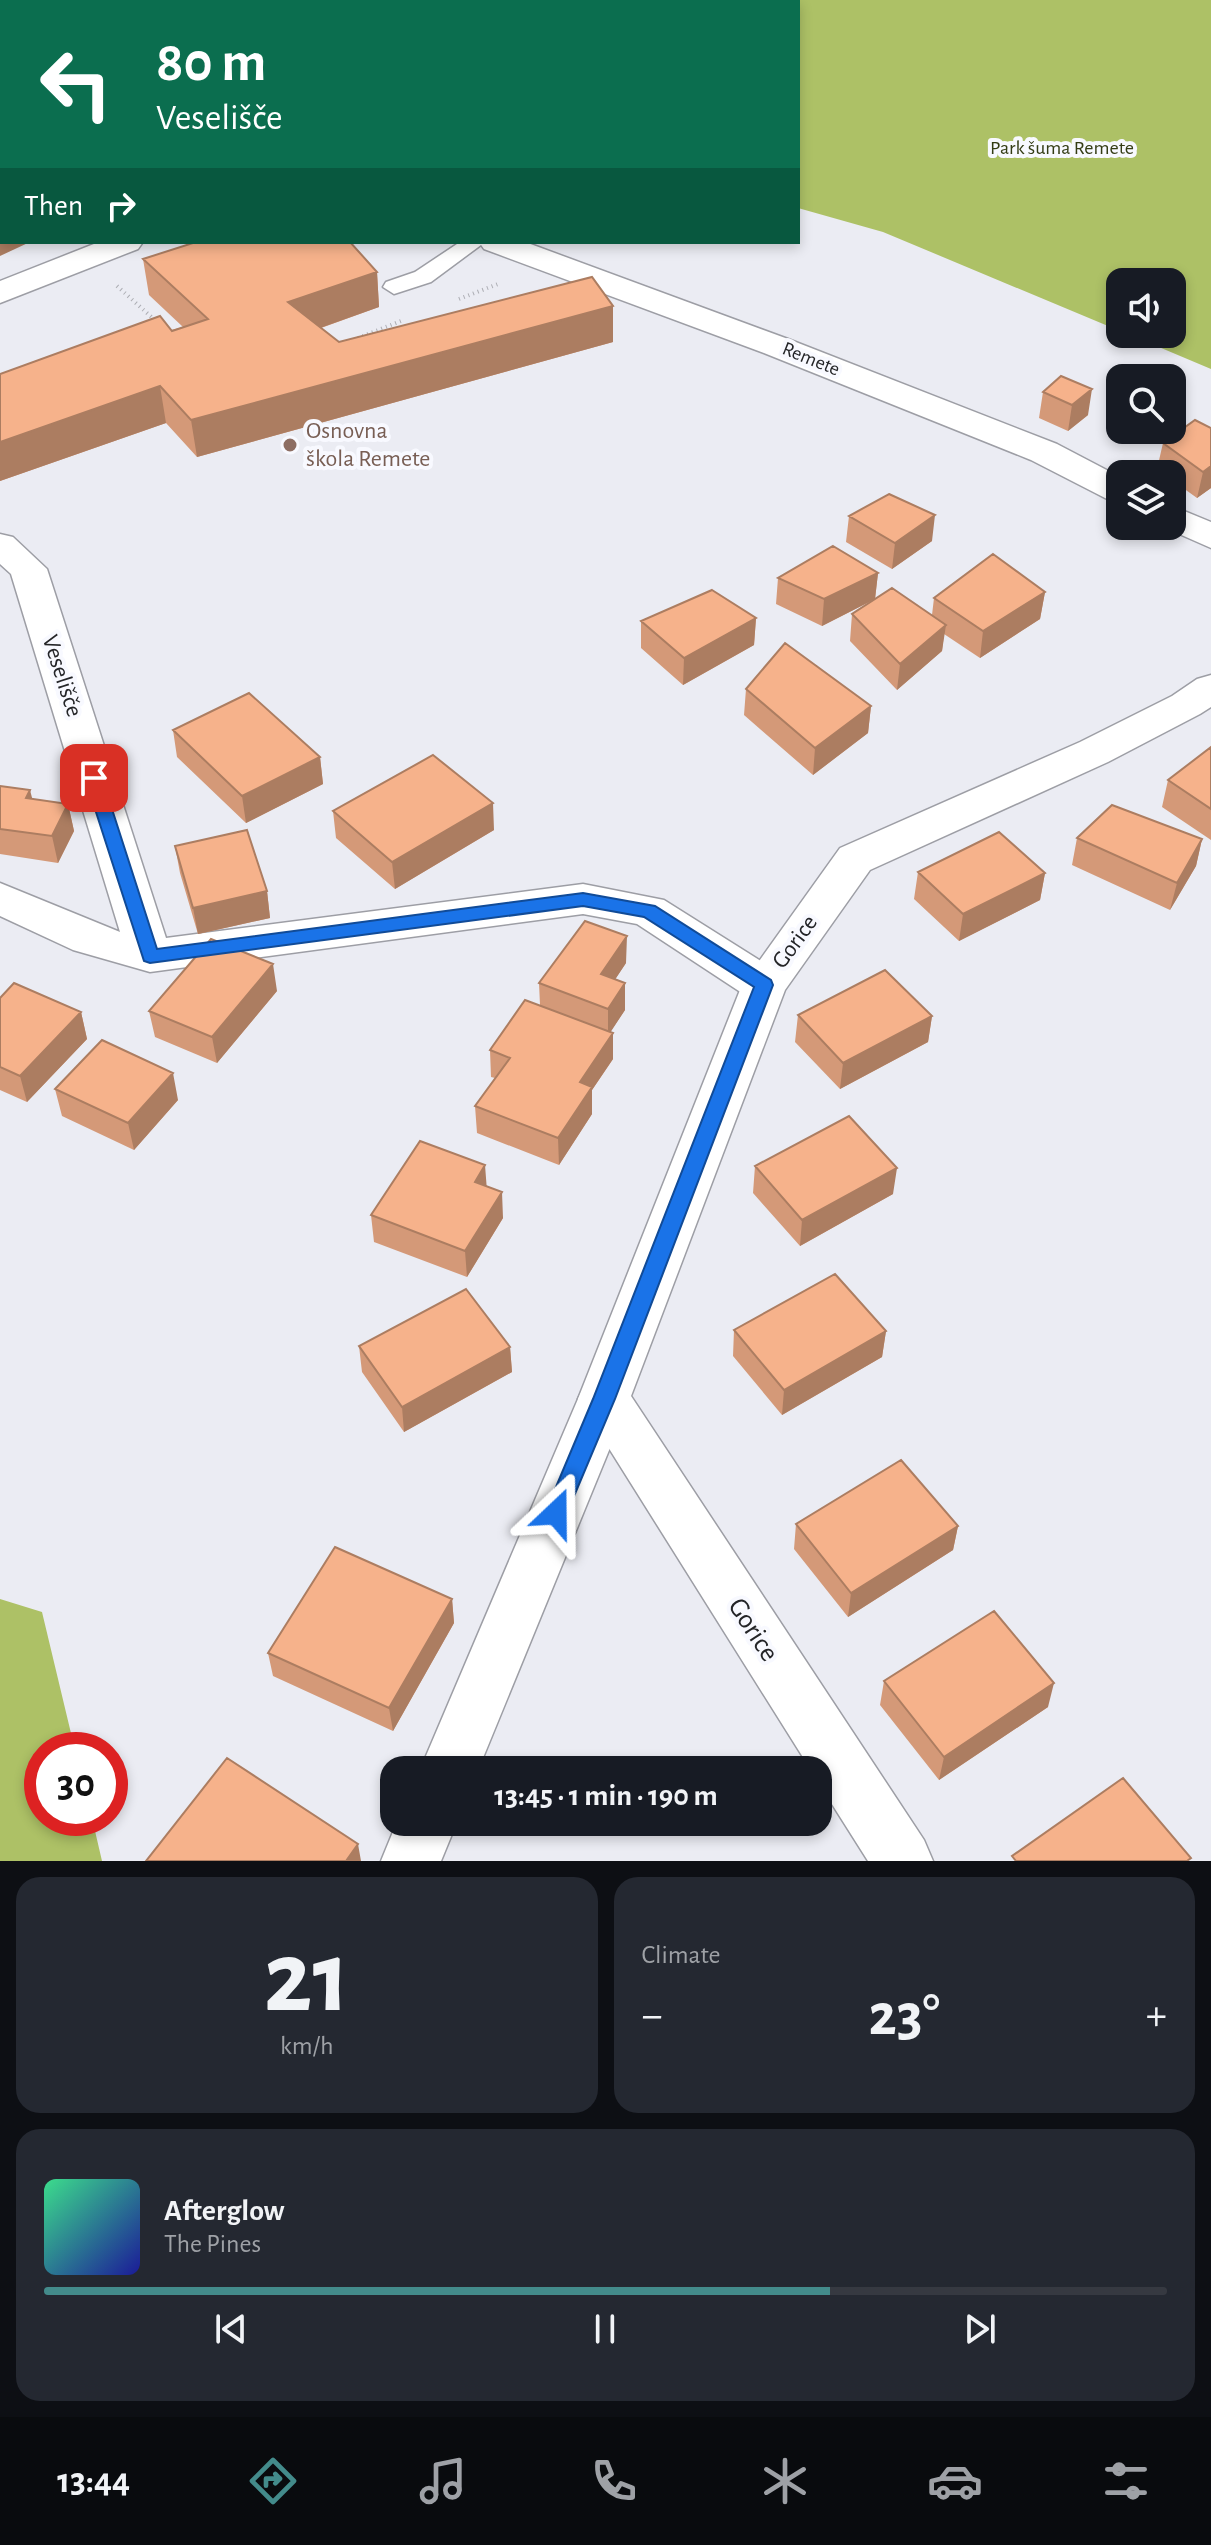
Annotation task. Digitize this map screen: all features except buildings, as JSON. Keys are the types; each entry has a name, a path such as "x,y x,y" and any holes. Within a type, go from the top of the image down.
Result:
{"street":[{"path":"0,293 122,244"},
{"name":"Remete","path":"500,244 776,346 1030,446 1106,484"},
{"path":"1186,524 1211,537"},
{"name":"Veselišče","path":"0,545 28,569 150,956"},
{"name":"Gorice","path":"455,1756 604,1399 764,985 855,859 1094,752 1186,705 1211,688"},
{"path":"0,898 89,939 150,956 583,899 649,911 764,985"},
{"name":"Gorice","path":"604,1399 903,1861"},
{"path":"411,1861 421,1836"}],"lane":[{"path":"394,287 423,277 471,244"}],"path":[{"path":"88,259 158,323"}],"green space":[{"name":"Park šuma Remete","path":"800,0 1211,0 1211,369 1161,348 1186,348 1186,268 1106,268 1106,325 883,232 800,209"},
{"path":"0,1599 42,1612 71,1732 24,1732 24,1836 96,1836 102,1861 0,1861"}],"place":[{"name":"Osnovna škola Remete","path":"290,445"}],"route":[{"path":"94,778 150,956 583,899 649,911 764,985 604,1399 556,1513"}]}
